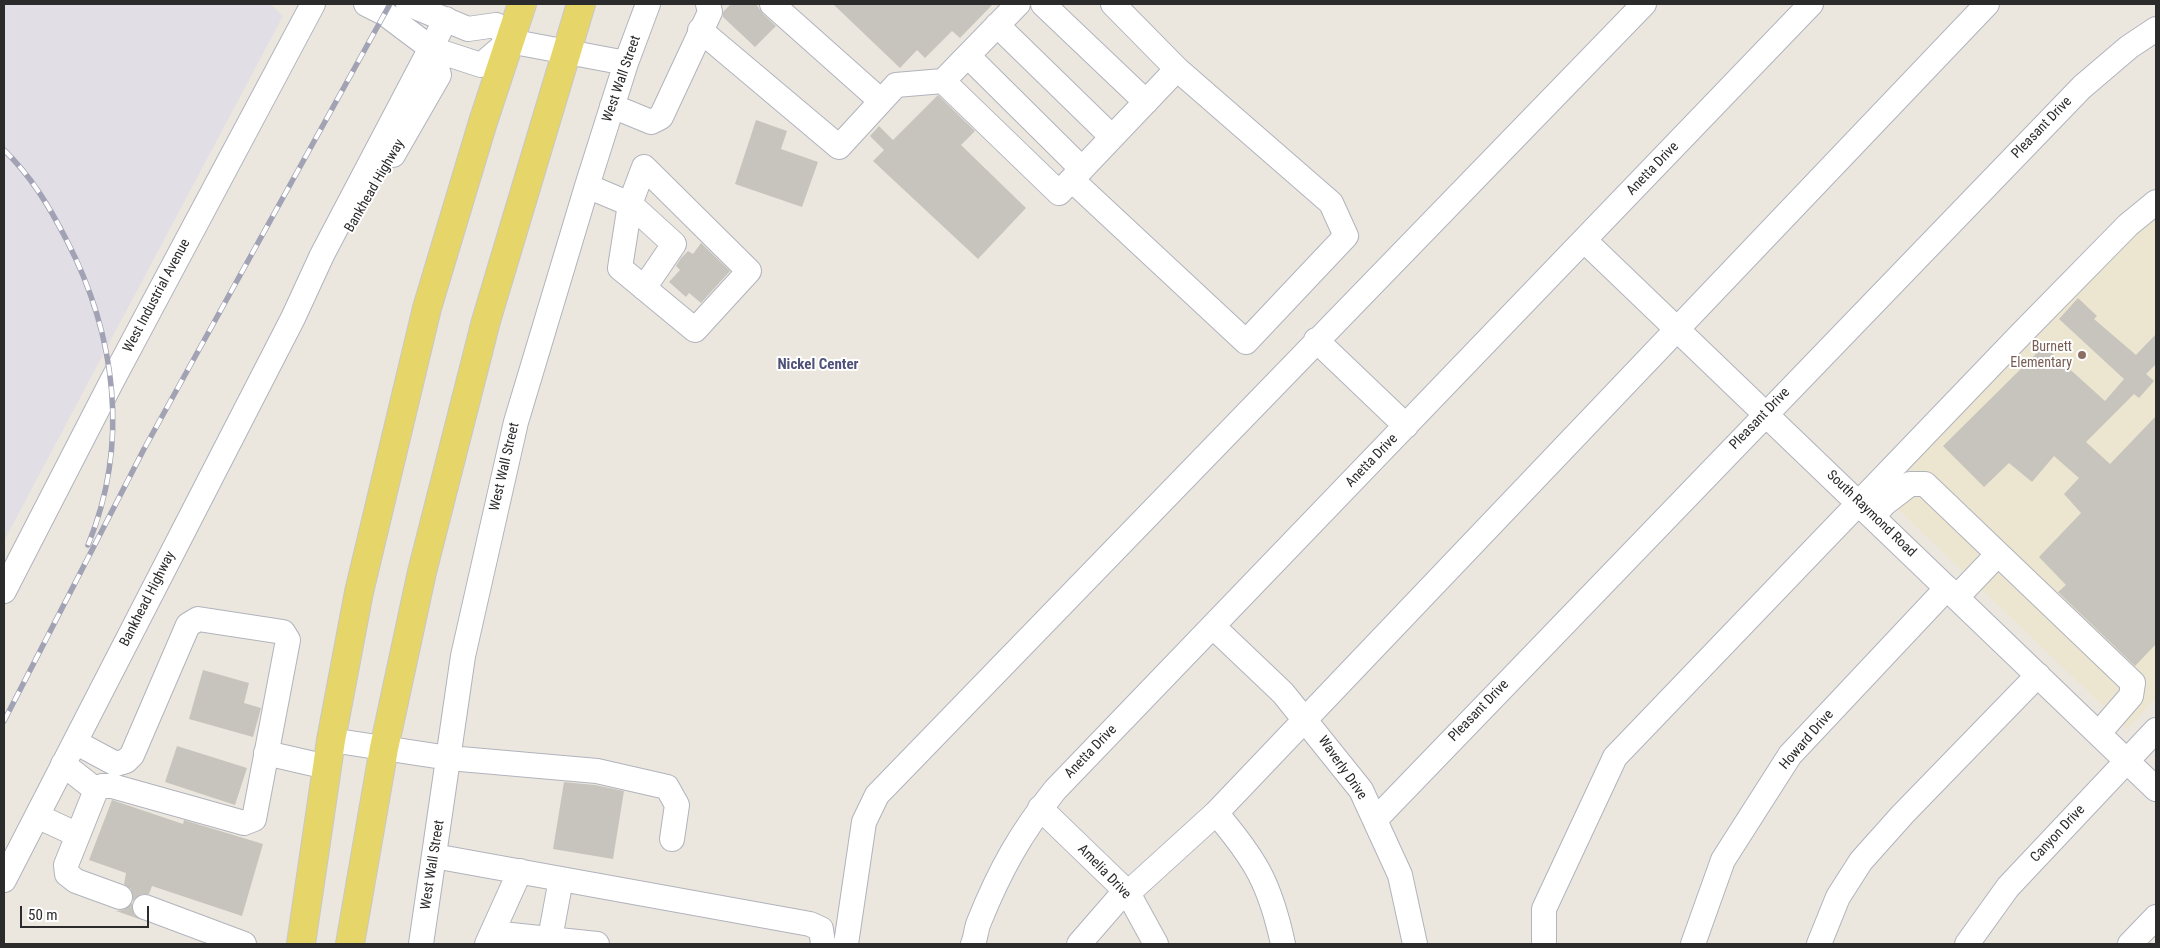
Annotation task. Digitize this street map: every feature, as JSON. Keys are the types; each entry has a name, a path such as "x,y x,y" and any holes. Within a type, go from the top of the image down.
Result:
{"main road":[{"path":"301,944 331,740 360,592 427,308 522,4"},
{"path":"350,944 384,748 422,572 486,321 581,4"}],"street":[{"path":"366,4 384,14 432,48 481,65 509,41"},
{"path":"408,4 468,29 496,25 509,41 626,64"},
{"name":"West Wall Street","path":"421,944 463,656 513,432 612,106 648,4"},
{"path":"612,106 651,122 657,121 666,110 700,30 710,12 708,4"},
{"path":"772,4 881,101"},
{"path":"700,30 838,147 896,85 943,81 1018,4"},
{"path":"1043,4 1146,102"},
{"path":"968,56 1077,174 1246,342 1346,236 1331,203 1177,69 1113,4"},
{"path":"846,944 864,822 877,794 1644,4"},
{"name":"Anetta Drive","path":"973,944 979,922 997,877 1023,830 1055,790 1811,4"},
{"path":"1079,944 1126,892 1216,814 1676,328 1988,4"},
{"name":"West Industrial Avenue","path":"4,590 304,8"},
{"name":"Bankhead Highway","path":"4,880 293,318 322,255 446,20"},
{"path":"997,25 1112,137"},
{"name":"Pleasant Drive","path":"1374,820 2082,87 2129,47 2156,29"},
{"path":"943,81 1059,193 1177,69"},
{"path":"644,167 696,219 749,271 695,330 620,268 630,204 644,167"},
{"path":"587,186 630,204 674,244"},
{"path":"1544,944 1544,909 1614,756 1865,509 2128,225 2156,202"},
{"path":"644,288 674,244 696,219"},
{"name":"South Raymond Road","path":"1584,240 2156,789"},
{"path":"1316,340 1406,426"},
{"path":"1865,509 1884,504 1910,484 1925,484 1997,555 2133,683 2131,696 2099,733"},
{"name":"Howard Drive","path":"1693,944 1723,860 1790,755 1952,592 1997,555"},
{"path":"75,742 116,764 126,761 132,755 188,625 198,619 283,632 288,640 254,819 244,823 112,786 102,786 96,790 66,864 67,874 76,881 120,897"},
{"name":"Waverly Drive","path":"1211,628 1222,635 1283,693 1361,790 1400,875 1414,944"},
{"path":"1819,944 1838,897 1861,861 1903,814 2038,675"},
{"name":"Canyon Drive","path":"1967,944 2008,887 2156,730"},
{"path":"331,740 449,758 598,771 667,787 677,804 672,839"},
{"path":"266,753 327,767"},
{"path":"63,764 96,790"},
{"name":"Amelia Drive","path":"1040,808 1126,892 1156,944"},
{"path":"1216,814 1246,848 1263,877 1276,912 1283,944"},
{"path":"37,816 78,835"},
{"path":"434,856 810,924 821,930 823,944"},
{"path":"520,871 490,939 597,944"},
{"path":"550,941 561,879"},
{"path":"145,907 244,944"},
{"path":"2130,944 2156,917"}],"shaded area":[{"path":"4,4 270,4 283,16 4,541"},
{"name":"Burnett Elementary","path":"2156,205 2156,698 2127,729 1878,490"}],"building":[{"path":"731,4 756,4 763,14 776,26 755,47 723,17 723,12"},
{"path":"833,4 993,4 960,38 952,31 925,58 917,50 900,68"},
{"path":"938,95 975,131 961,145 1026,208 978,259 873,161 884,150 870,136 879,126 893,140"},
{"path":"756,120 787,131 781,149 818,162 802,207 735,184"},
{"path":"701,243 730,271 701,303 689,293 686,297 669,282 680,270 676,266 681,258 688,251 693,254"},
{"path":"2078,298 2097,316 2094,319 2136,355 2156,334 2156,364 2146,374 2154,381 2139,398 2134,394 2086,442 2110,464 2156,416 2156,644 2135,666 2058,592 2066,585 2039,557 2081,513 2064,494 2079,478 2054,456 2032,482 2009,463 1984,487 1943,446 2044,346 2105,401 2124,379 2059,319"},
{"path":"203,670 249,683 244,703 261,708 253,737 189,719"},
{"path":"177,746 247,768 235,805 165,782"},
{"path":"564,782 595,785 624,791 613,859 553,849"},
{"path":"112,800 183,824 184,820 263,844 242,916 152,886 149,894 142,894 133,901 131,889 124,884 126,873 89,860"},
{"path":"132,903 134,915 142,920 116,911 123,910"}],"railway":[{"path":"4,721 144,449 390,4"},
{"path":"4,150 23,170 39,192 66,239 83,276 96,313 106,351 112,390 113,429 109,468 101,507 88,545"}],"place":[{"name":"Burnett Elementary","path":"2082,355"}],"district":[{"name":"Nickel Center","path":"818,365"}]}
